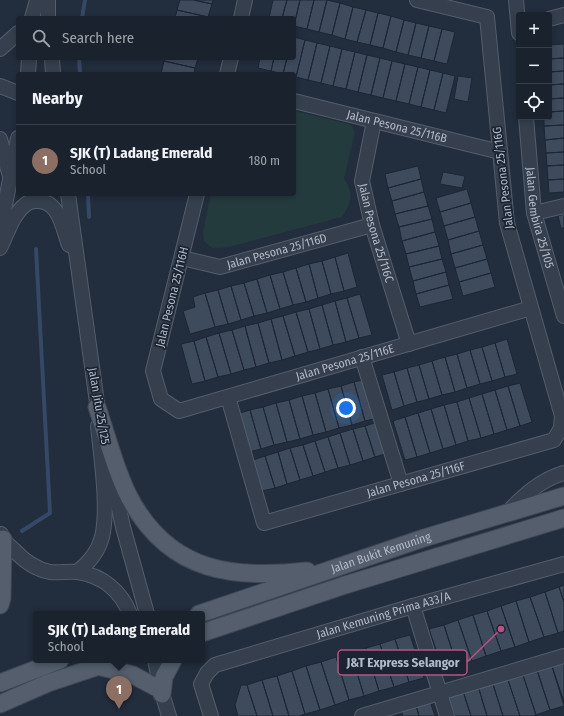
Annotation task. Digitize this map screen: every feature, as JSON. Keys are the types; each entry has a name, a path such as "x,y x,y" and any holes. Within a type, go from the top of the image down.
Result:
{"main road":[{"path":"97,407 132,504 162,541 183,556 200,565 240,574 284,573 342,566"},
{"name":"Jalan Bukit Kemuning","path":"205,612 424,538 564,496"},
{"name":"Jalan Bukit Kemuning","path":"205,632 345,585 564,518"},
{"path":"0,606 2,598 1,535"},
{"path":"0,682 52,663"},
{"path":"0,704 48,683 108,663"},
{"path":"98,666 133,675 161,692 164,677 171,663"}],"street":[{"path":"33,16 37,0"},
{"path":"48,0 48,16"},
{"path":"241,16 245,0"},
{"name":"Jalan Pesona 25/116G","path":"417,0 487,17 507,222 530,308 562,416 561,428"},
{"path":"516,0 517,12"},
{"path":"552,18 564,15"},
{"path":"0,48 16,35"},
{"path":"28,72 29,60"},
{"path":"52,60 53,72"},
{"path":"228,72 230,60"},
{"path":"0,86 16,92"},
{"name":"Jalan Pesona 25/116B","path":"296,102 500,152"},
{"name":"Jalan Gembira 25/105","path":"526,120 534,213 564,316"},
{"name":"Jalan Pesona 25/116C","path":"374,121 362,181 372,225 409,344"},
{"path":"0,139 10,177"},
{"path":"0,231 16,148"},
{"name":"Jalan Jitu 25/125","path":"68,196 97,407 123,527 146,611"},
{"name":"Jalan Pesona 25/116H","path":"161,399 153,371 197,196"},
{"path":"0,248 17,213 25,204 32,201 40,201 49,204 60,219 80,280"},
{"path":"534,213 564,206"},
{"name":"Jalan Pesona 25/116D","path":"182,258 220,267 372,225"},
{"name":"Jalan Pesona 25/116E","path":"161,399 179,411 530,308"},
{"path":"362,357 401,484"},
{"name":"Jalan Pesona 25/116F","path":"228,397 264,523 554,440 561,428"},
{"path":"77,572 89,563 96,553 102,537 105,511 97,407"},
{"path":"505,514 525,494 541,483 564,473"},
{"path":"1,535 22,559 33,566 49,572 77,572 98,578 111,585 120,594 128,611"},
{"name":"Jalan Kemuning Prima A33/A","path":"211,716 201,684 207,673 215,665 413,606 564,564"},
{"path":"413,606 447,716"},
{"path":"362,716 564,656"},
{"path":"153,663 169,716"}],"green space":[{"path":"296,111 352,126 355,133 344,178 349,189 350,202 342,217 229,247 212,248 204,241 203,231 211,196 296,196"}],"building":[{"path":"180,0 194,0 212,4 208,16 177,10"},
{"path":"194,0 213,0 212,4"},
{"path":"273,0 287,0 283,16 269,16"},
{"path":"287,0 300,0 296,17 283,16"},
{"path":"300,0 314,0 307,29 296,26 296,17"},
{"path":"314,0 327,0 319,32 307,29"},
{"path":"327,0 340,3 332,35 319,32"},
{"path":"340,3 353,7 345,39 332,35"},
{"path":"353,7 366,10 357,42 345,39"},
{"path":"177,10 204,16 176,16"},
{"path":"366,10 378,13 370,45 357,42"},
{"path":"378,13 391,16 383,48 370,45"},
{"path":"391,16 404,20 396,52 383,48"},
{"path":"404,20 416,23 408,55 396,52"},
{"path":"416,23 429,26 421,58 408,55"},
{"path":"429,26 442,29 434,61 421,58"},
{"path":"442,29 455,32 447,64 434,61"},
{"path":"296,38 305,40 296,77 296,72 284,72 286,60 296,60"},
{"path":"305,40 317,43 308,80 296,77"},
{"path":"317,43 330,46 321,83 308,80"},
{"path":"564,44 564,58 552,59 552,45"},
{"path":"330,46 342,49 333,86 321,83"},
{"path":"342,49 355,52 346,89 333,86"},
{"path":"355,52 367,55 358,92 346,89"},
{"path":"367,55 380,58 371,95 358,92"},
{"path":"380,58 392,61 383,98 371,95"},
{"path":"564,58 564,71 552,72 552,59"},
{"path":"164,60 197,60 195,68"},
{"path":"260,60 274,60 271,71 258,68"},
{"path":"274,60 286,60 284,72 271,71"},
{"path":"164,61 195,68 194,72 161,72"},
{"path":"392,61 405,64 396,101 383,98"},
{"path":"405,64 418,67 409,104 396,101"},
{"path":"418,67 430,70 421,107 409,104"},
{"path":"430,70 443,73 434,110 421,107"},
{"path":"564,71 564,84 552,85 552,72"},
{"path":"443,73 455,76 446,113 434,110"},
{"path":"458,76 472,78 468,102 454,99"},
{"path":"564,84 564,98 552,99 552,85"},
{"path":"564,98 564,111 552,112 552,99"},
{"path":"564,111 564,125 544,126 544,120 552,120 552,112"},
{"path":"564,125 564,138 545,140 544,126"},
{"path":"564,138 564,152 546,153 545,140"},
{"path":"564,152 564,165 547,166 546,153"},
{"path":"564,165 564,179 548,180 547,166"},
{"path":"418,166 421,179 388,188 385,174"},
{"path":"443,172 465,176 462,188 440,184"},
{"path":"421,179 424,192 392,201 388,188"},
{"path":"564,179 564,192 549,193 548,180"},
{"path":"467,189 471,203 440,212 436,198"},
{"path":"424,192 428,206 395,214 392,201"},
{"path":"471,203 475,217 444,226 440,212"},
{"path":"428,206 432,219 399,227 395,214"},
{"path":"564,214 564,228 561,228 558,216"},
{"path":"475,217 479,231 448,240 444,226"},
{"path":"432,219 435,232 402,241 399,227"},
{"path":"479,231 483,245 451,254 448,240"},
{"path":"435,232 439,246 406,254 402,241"},
{"path":"483,245 487,259 455,268 451,254"},
{"path":"439,246 442,259 409,267 406,254"},
{"path":"348,253 357,287 344,291 335,257"},
{"path":"335,257 344,291 331,294 322,261"},
{"path":"442,259 446,272 413,281 409,267"},
{"path":"487,259 491,273 459,282 455,268"},
{"path":"322,261 331,294 318,298 309,264"},
{"path":"309,264 318,298 306,302 296,268"},
{"path":"296,268 306,302 293,305 283,272"},
{"path":"283,272 293,305 280,309 270,275"},
{"path":"446,272 449,285 416,294 413,281"},
{"path":"491,273 495,287 463,296 459,282"},
{"path":"270,275 280,309 267,313 257,279"},
{"path":"257,279 267,313 254,316 244,283"},
{"path":"244,283 254,316 241,320 231,286"},
{"path":"449,285 453,299 420,307 416,294"},
{"path":"231,286 241,320 228,324 218,290"},
{"path":"218,290 228,324 215,327 205,293"},
{"path":"205,293 215,327 190,334 183,311 195,307 193,297"},
{"path":"360,294 372,335 359,338 347,298"},
{"path":"347,298 359,338 346,342 335,301"},
{"path":"335,301 346,342 333,345 322,305"},
{"path":"322,305 333,345 320,349 309,309"},
{"path":"309,309 320,349 308,352 296,312"},
{"path":"296,312 308,352 295,356 283,316"},
{"path":"283,316 295,356 282,360 271,319"},
{"path":"271,319 282,360 269,363 258,323"},
{"path":"258,323 269,363 256,367 245,326"},
{"path":"245,326 256,367 244,370 232,330"},
{"path":"232,330 244,370 231,374 219,333"},
{"path":"219,333 231,374 218,377 206,337"},
{"path":"206,337 218,377 205,381 194,341"},
{"path":"507,339 517,374 505,377 495,343"},
{"path":"194,341 205,381 192,384 181,344"},
{"path":"495,343 505,377 492,381 482,347"},
{"path":"482,347 492,381 480,384 470,350"},
{"path":"470,350 480,384 467,388 457,354"},
{"path":"457,354 467,388 455,392 445,357"},
{"path":"445,357 455,392 442,395 432,361"},
{"path":"432,361 442,395 429,399 419,365"},
{"path":"419,365 429,399 417,402 407,368"},
{"path":"407,368 417,402 404,406 394,372"},
{"path":"394,372 404,406 392,410 382,375"},
{"path":"367,379 378,418 365,421 354,382"},
{"path":"354,382 365,421 352,425 341,386"},
{"path":"520,383 532,422 520,426 508,386"},
{"path":"341,386 352,425 339,428 328,389"},
{"path":"508,386 520,426 507,430 495,390"},
{"path":"328,389 339,428 326,432 315,393"},
{"path":"495,390 507,430 494,434 482,394"},
{"path":"315,393 326,432 313,435 302,396"},
{"path":"482,394 494,434 481,438 469,398"},
{"path":"302,396 313,435 300,439 289,400"},
{"path":"469,398 481,438 468,441 457,402"},
{"path":"289,400 300,439 287,442 276,403"},
{"path":"457,402 468,441 456,445 444,405"},
{"path":"276,403 287,442 274,445 263,407"},
{"path":"444,405 456,445 443,449 431,409"},
{"path":"263,407 274,445 261,449 250,410"},
{"path":"431,409 443,449 430,453 418,413"},
{"path":"250,410 261,449 248,452 237,414"},
{"path":"418,413 430,453 417,457 405,417"},
{"path":"405,417 417,457 405,460 393,421"},
{"path":"378,422 388,453 375,457 365,426"},
{"path":"365,426 375,457 363,461 353,429"},
{"path":"353,429 363,461 350,465 340,433"},
{"path":"340,433 350,465 338,468 328,437"},
{"path":"328,437 338,468 325,472 315,441"},
{"path":"315,441 325,472 313,476 303,445"},
{"path":"303,445 313,476 300,480 290,448"},
{"path":"290,448 300,480 287,484 278,452"},
{"path":"278,452 287,484 275,488 265,456"},
{"path":"265,456 275,488 262,491 253,460"},
{"path":"564,585 564,602 559,587"},
{"path":"559,587 564,602 564,631 558,633 545,592"},
{"path":"545,592 558,633 544,637 530,597"},
{"path":"530,597 544,637 529,642 516,601"},
{"path":"516,601 529,642 515,647 501,606"},
{"path":"501,606 515,647 501,651 487,611"},
{"path":"487,611 501,651 486,656 473,615"},
{"path":"473,615 486,656 472,661 458,620"},
{"path":"458,620 472,661 457,666 444,625"},
{"path":"444,625 457,666 443,670 429,629"},
{"path":"410,635 424,678 409,682 395,639"},
{"path":"395,639 409,682 394,687 380,644"},
{"path":"380,644 394,687 379,691 366,648"},
{"path":"366,648 379,691 364,696 351,653"},
{"path":"351,653 364,696 349,700 336,657"},
{"path":"336,657 349,700 335,705 321,662"},
{"path":"564,658 564,702 551,663"},
{"path":"321,662 335,705 320,710 306,666"},
{"path":"551,663 564,706 550,710 536,667"},
{"path":"306,666 320,710 305,714 292,671"},
{"path":"536,667 550,710 536,715 522,672"},
{"path":"292,671 305,714 299,716 289,716 277,676"},
{"path":"522,672 536,715 533,716 520,716 507,677"},
{"path":"277,676 289,716 273,716 262,680"},
{"path":"507,677 520,716 503,716 492,681"},
{"path":"262,680 273,716 257,716 247,685"},
{"path":"492,681 503,716 487,716 478,686"},
{"path":"241,685 247,685 257,716 238,716 235,705"},
{"path":"478,686 487,716 471,716 463,691"},
{"path":"463,691 471,716 455,716 448,696"},
{"path":"430,701 435,716 419,716 416,705"},
{"path":"416,705 419,716 403,716 401,710"}],"waterway":[{"path":"82,16 85,0"},
{"path":"79,60 80,72"},
{"path":"88,196 89,217"},
{"path":"22,531 50,513 36,249"}],"place":[{"name":"J&T Express Selangor","path":"501,629"},
{"name":"SJK (T) Ladang Emerald","path":"119,709"}]}
